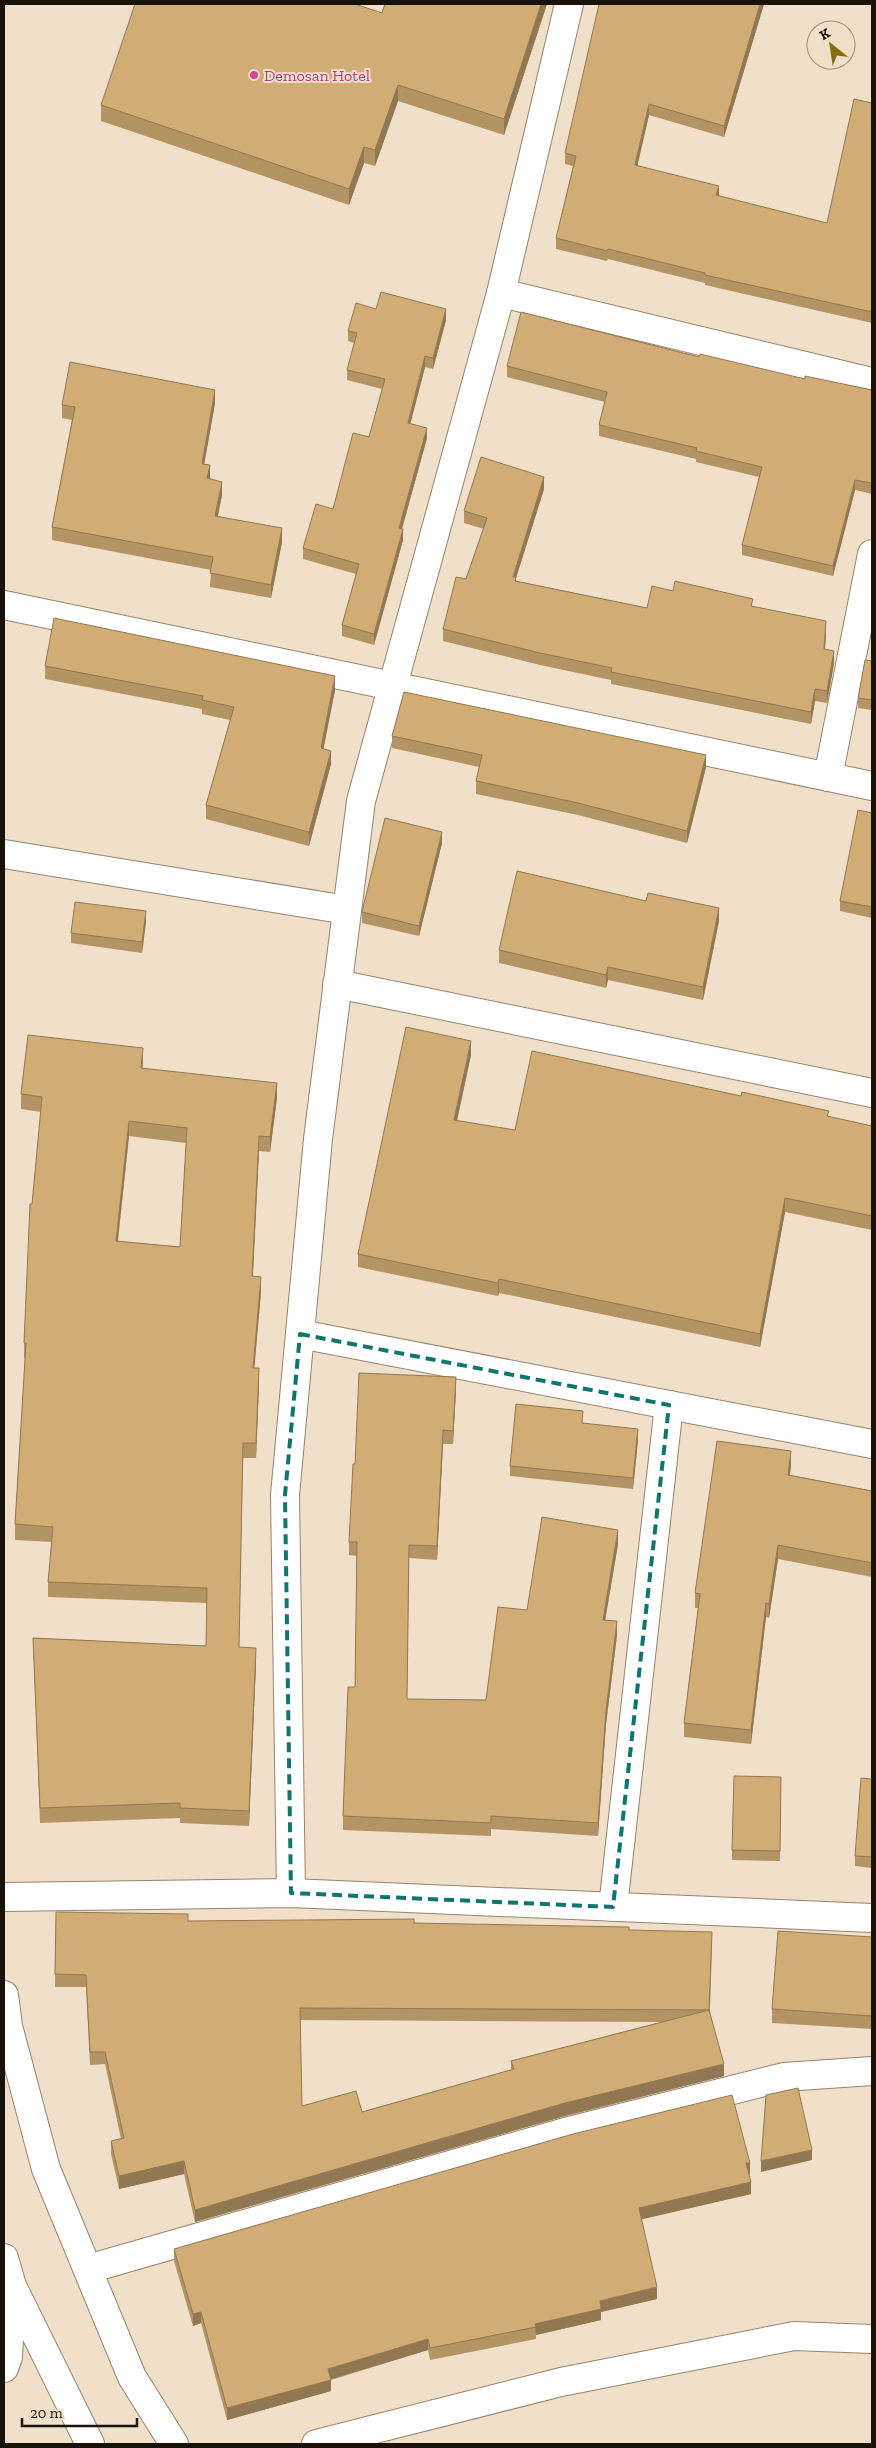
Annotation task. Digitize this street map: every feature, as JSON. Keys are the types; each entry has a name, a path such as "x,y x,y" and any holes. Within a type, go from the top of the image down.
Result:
{"street":[{"path":"292,1893 285,1495 318,1139 361,801 501,293 569,4"},
{"path":"501,293 872,382"},
{"path":"828,777 872,554"},
{"path":"4,605 392,684 872,786"},
{"path":"4,854 347,910"},
{"path":"337,984 872,1093"},
{"path":"300,1334 872,1444"},
{"path":"613,1907 670,1405"},
{"path":"4,1896 292,1893 872,1918"},
{"path":"4,1995 8,2026 46,2169 132,2377 174,2444"},
{"path":"88,2269 578,2128 784,2077 872,2071"},
{"path":"4,2258 12,2286 90,2444"},
{"path":"4,2368 8,2357 12,2286"},
{"path":"316,2444 561,2382 794,2336 872,2339"}],"highlighted area":[{"path":"300,1334 669,1405 613,1907 291,1893 285,1495"}],"building":[{"name":"Demosan Hotel","path":"135,4 355,4 382,13 385,4 541,4 504,119 398,85 375,150 364,147 349,189 101,105"},
{"path":"599,4 760,4 724,126 649,104 635,165 719,186 716,195 827,223 854,99 872,103 872,312 705,275 705,273 556,238 576,156 565,153"},
{"path":"381,292 446,309 433,358 425,356 408,423 427,428 399,528 403,529 374,634 342,625 359,564 303,548 316,504 333,509 353,433 369,437 385,379 347,370 357,333 348,331 356,303 376,309"},
{"path":"521,312 699,357 700,354 805,379 805,376 872,390 872,483 855,480 833,566 742,545 762,467 696,451 697,448 599,425 607,392 507,366"},
{"path":"70,362 215,390 202,464 210,465 207,478 222,482 215,516 282,528 271,585 210,573 213,557 52,527 75,407 62,405"},
{"path":"481,457 544,477 513,577 516,577 515,581 647,608 652,586 673,591 675,581 753,599 751,606 826,621 824,649 834,651 827,691 815,689 811,712 611,672 612,668 540,653 443,629 456,577 466,579 487,518 464,511"},
{"path":"54,618 335,676 321,748 331,751 309,832 206,805 234,707 202,700 203,696 45,666"},
{"path":"865,660 872,661 872,700 858,698"},
{"path":"404,692 706,755 687,831 578,803 476,781 482,755 392,736"},
{"path":"858,810 872,813 872,907 840,901"},
{"path":"385,818 442,832 419,926 362,912"},
{"path":"517,871 646,901 648,893 719,908 703,987 608,967 606,975 499,950"},
{"path":"75,902 146,911 142,942 71,933"},
{"path":"406,1027 471,1041 454,1120 515,1130 532,1051 741,1096 742,1092 829,1111 827,1116 872,1126 872,1216 785,1198 760,1334 499,1279 498,1283 358,1254"},
{"path":"28,1035 143,1048 141,1068 277,1083 270,1137 259,1136 252,1276 261,1277 253,1368 259,1368 256,1443 243,1443 239,1647 256,1648 249,1811 180,1808 180,1803 40,1808 33,1638 206,1646 207,1588 48,1582 53,1527 15,1524 26,1343 24,1343 30,1204 32,1204 42,1097 21,1094","holes":["129,1121 187,1128 180,1247 116,1241"]},
{"path":"359,1373 456,1377 453,1431 443,1430 437,1546 409,1545 407,1699 486,1700 498,1607 527,1610 542,1517 618,1530 603,1620 617,1621 606,1711 598,1823 491,1816 491,1823 343,1816 348,1687 355,1687 357,1542 349,1542"},
{"path":"516,1404 583,1411 582,1423 638,1429 633,1478 510,1466"},
{"path":"717,1441 791,1451 788,1475 872,1491 872,1563 778,1545 769,1604 766,1603 751,1730 684,1723 700,1594 695,1593"},
{"path":"734,1776 781,1777 780,1851 732,1850"},
{"path":"861,1778 872,1779 872,1857 855,1856"},
{"path":"56,1912 188,1914 188,1921 414,1919 414,1923 629,1927 629,1930 712,1932 709,2010 724,2064 565,2103 195,2210 184,2161 119,2176 111,2141 124,2138 105,2052 90,2052 86,1975 55,1974","holes":["300,2008 709,2010 511,2061 514,2069 362,2112 356,2091 302,2106"]},
{"path":"778,1931 872,1937 872,2016 772,2009"},
{"path":"798,2088 812,2150 761,2161 766,2095"},
{"path":"732,2095 750,2163 746,2163 751,2182 639,2208 657,2287 600,2301 601,2309 535,2324 536,2327 430,2348 428,2339 328,2369 331,2380 227,2408 201,2312 193,2314 174,2249 573,2134"}],"place":[{"name":"Demosan Hotel","path":"254,75"}]}
